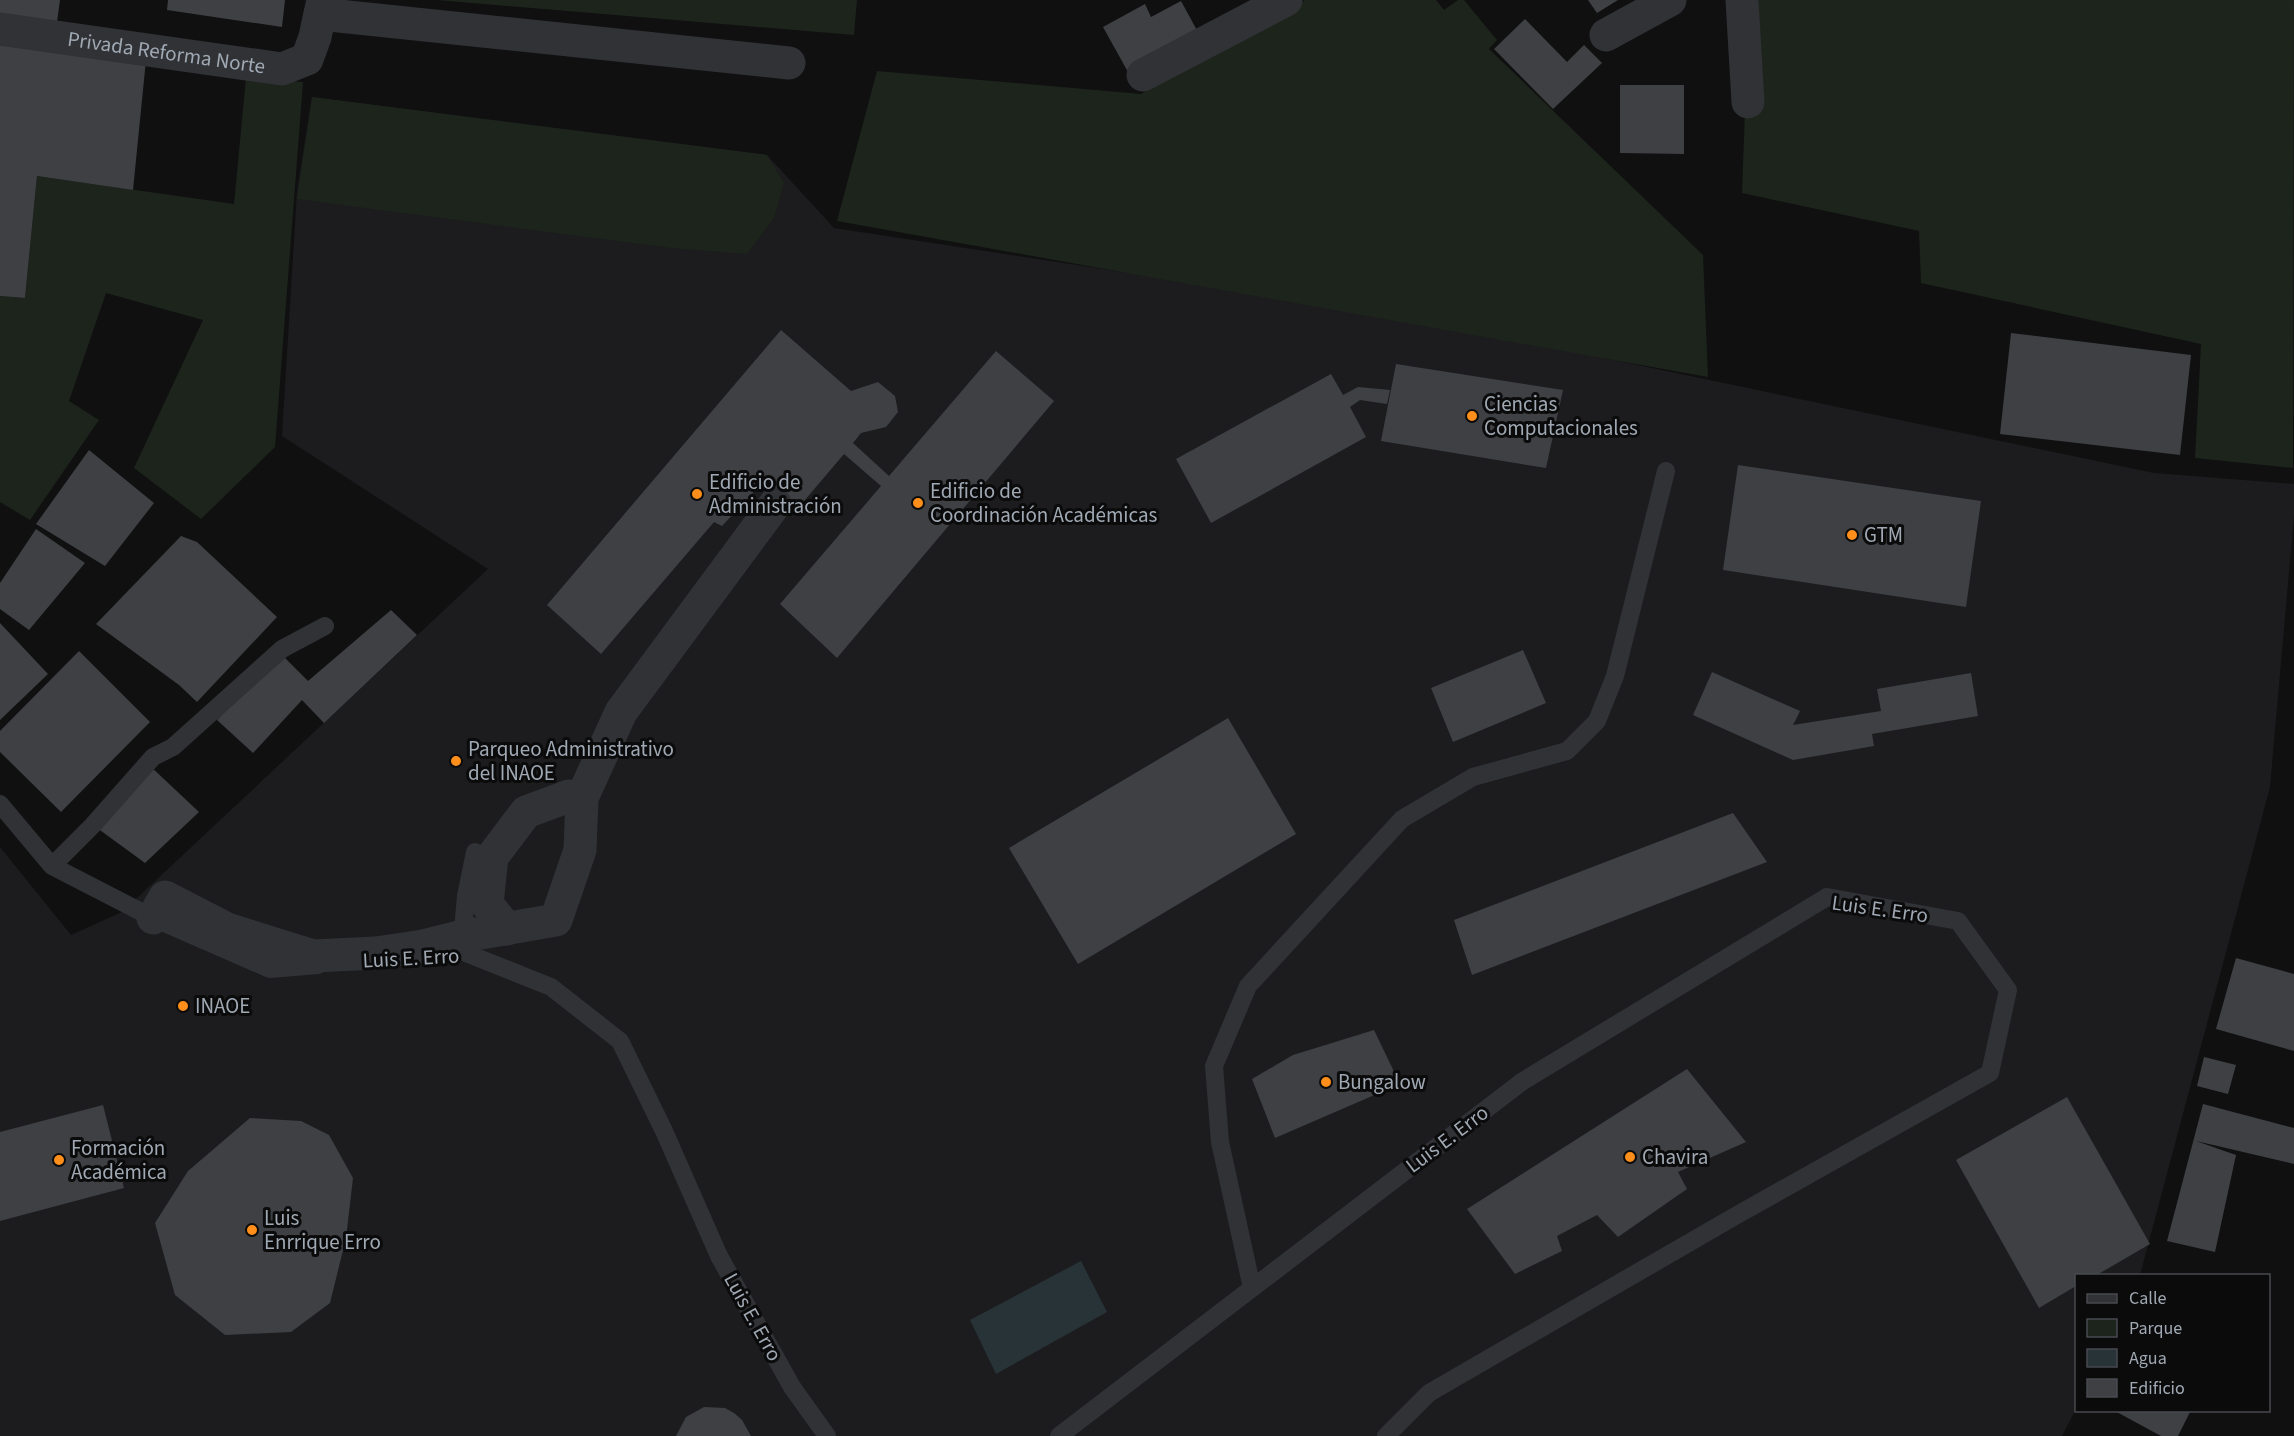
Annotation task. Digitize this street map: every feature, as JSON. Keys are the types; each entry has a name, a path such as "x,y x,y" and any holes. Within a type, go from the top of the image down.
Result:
{"street":[{"path":"1143,75 1286,0"},
{"path":"1606,35 1670,0"},
{"path":"1742,0 1748,102"},
{"path":"321,7 789,63"},
{"name":"Privada Reforma Norte","path":"0,29 282,69 307,59 315,37 321,7"},
{"path":"153,918 165,897 227,929 313,956 376,953 423,946 462,944 507,929 556,920 580,850 582,798 621,712 775,504"},
{"path":"507,929 488,904 492,857 525,812 569,796 582,798"}],"lane":[{"path":"1252,1288 1220,1142 1214,1066 1248,986 1402,819 1473,777 1567,751 1597,721 1615,676 1666,471"},
{"path":"52,866 93,825 153,757 173,747 282,649 325,626"},
{"path":"0,804 52,866 153,918"},
{"path":"462,944 475,852"},
{"name":"Luis E. Erro","path":"1059,1436 1523,1081 1827,897 1958,921 2008,990 1990,1073 1726,1220 1429,1393 1386,1436"},
{"name":"Luis E. Erro","path":"462,944 551,987 620,1041 664,1131 719,1256 792,1387 826,1436"}],"shaded area":[{"path":"312,97 767,155 834,228 1379,311 2154,473 2294,484 2294,515 2270,787 2140,1274 2075,1274 2075,1411 2062,1436 0,1436 0,847 71,935 122,912 488,569 282,436 297,191"}],"green space":[{"path":"437,0 857,0 854,35"},
{"path":"1305,0 1436,0 1444,10 1458,0 1464,0 1497,40 1489,49 1703,255 1708,377 837,221 877,71 1141,94"},
{"path":"1749,0 2294,0 2293,468 2195,458 2201,344 1921,283 1919,231 1742,193"},
{"path":"246,78 303,82 275,447 201,519 134,468 203,320 106,293 69,401 99,420 30,520 0,502 0,296 25,298 37,176 234,204"},
{"path":"312,97 767,155 784,183 774,218 747,254 671,248 297,199"}],"water":[{"path":"1081,1261 1107,1312 996,1374 970,1320"}],"building":[{"path":"0,0 60,0 55,37 0,29"},
{"path":"168,0 285,0 282,27 167,10"},
{"path":"1588,0 1618,0 1597,13"},
{"path":"1181,1 1199,34 1128,72 1103,27 1145,4 1151,17"},
{"path":"1525,19 1567,62 1584,45 1602,63 1553,109 1494,49"},
{"path":"0,42 146,60 133,190 37,176 25,298 0,296"},
{"path":"1620,85 1684,85 1684,154 1620,153"},
{"path":"781,330 851,391 878,382 895,396 898,412 886,427 861,433 853,443 889,476 996,351 1054,401 837,658 780,604 881,486 844,454 799,507 765,480 722,526 714,522 601,654 547,605"},
{"path":"2011,333 2191,355 2180,455 2000,434"},
{"name":"Ciencias Computacionales","path":"1396,364 1563,390 1546,468 1381,441"},
{"path":"1331,374 1343,395 1358,387 1390,390 1387,404 1360,400 1350,407 1366,437 1211,523 1176,459"},
{"path":"89,450 154,503 105,566 36,524"},
{"name":"GTM","path":"1738,465 1981,501 1966,607 1723,570"},
{"path":"36,529 85,563 29,630 0,609 0,583"},
{"path":"181,536 197,542 277,617 197,702 179,685 96,624"},
{"path":"391,610 417,635 324,723 302,700 253,753 217,720 279,652 308,681"},
{"path":"0,623 48,674 0,720"},
{"path":"1523,650 1546,703 1453,742 1431,688"},
{"path":"79,651 150,722 61,812 0,752 0,731"},
{"path":"1712,672 1800,711 1793,725 1881,711 1877,689 1971,673 1978,716 1872,734 1874,746 1793,760 1693,715"},
{"path":"1228,718 1296,834 1078,964 1009,848"},
{"path":"149,765 199,812 145,863 93,825"},
{"path":"1733,813 1767,862 1472,975 1454,920"},
{"path":"2236,958 2294,974 2294,1051 2216,1029"},
{"name":"Bungalow","path":"1374,1030 1400,1084 1275,1138 1252,1079 1293,1055"},
{"path":"2204,1057 2236,1065 2228,1094 2197,1086"},
{"name":"Chavira","path":"1687,1069 1746,1142 1678,1172 1687,1189 1618,1237 1597,1215 1557,1236 1562,1251 1515,1274 1467,1209"},
{"path":"2067,1097 2150,1244 2098,1274 2075,1274 2075,1287 2039,1308 1956,1160"},
{"path":"2203,1104 2294,1128 2294,1164 2196,1141 2236,1155 2215,1252 2167,1241"},
{"name":"Formación Académica","path":"103,1105 124,1188 0,1221 0,1132"},
{"name":"Luis Enrrique Erro","path":"250,1118 301,1121 329,1135 353,1178 346,1238 330,1303 291,1332 225,1335 175,1295 155,1223 188,1171"},
{"path":"704,1407 725,1408 734,1413 742,1420 751,1436 676,1436 686,1417"},
{"path":"2117,1412 2190,1412 2178,1436 2161,1436"}],"place":[{"name":"Ciencias Computacionales","path":"1472,416"},
{"name":"Edificio de Administración","path":"697,494"},
{"name":"Edificio de Coordinación Académicas","path":"918,503"},
{"name":"GTM","path":"1852,535"},
{"name":"Parqueo Administrativo del INAOE","path":"456,761"},
{"name":"INAOE","path":"183,1006"},
{"name":"Bungalow","path":"1326,1082"},
{"name":"Chavira","path":"1630,1157"},
{"name":"Formación Académica","path":"59,1160"},
{"name":"Luis Enrrique Erro","path":"252,1230"}]}
